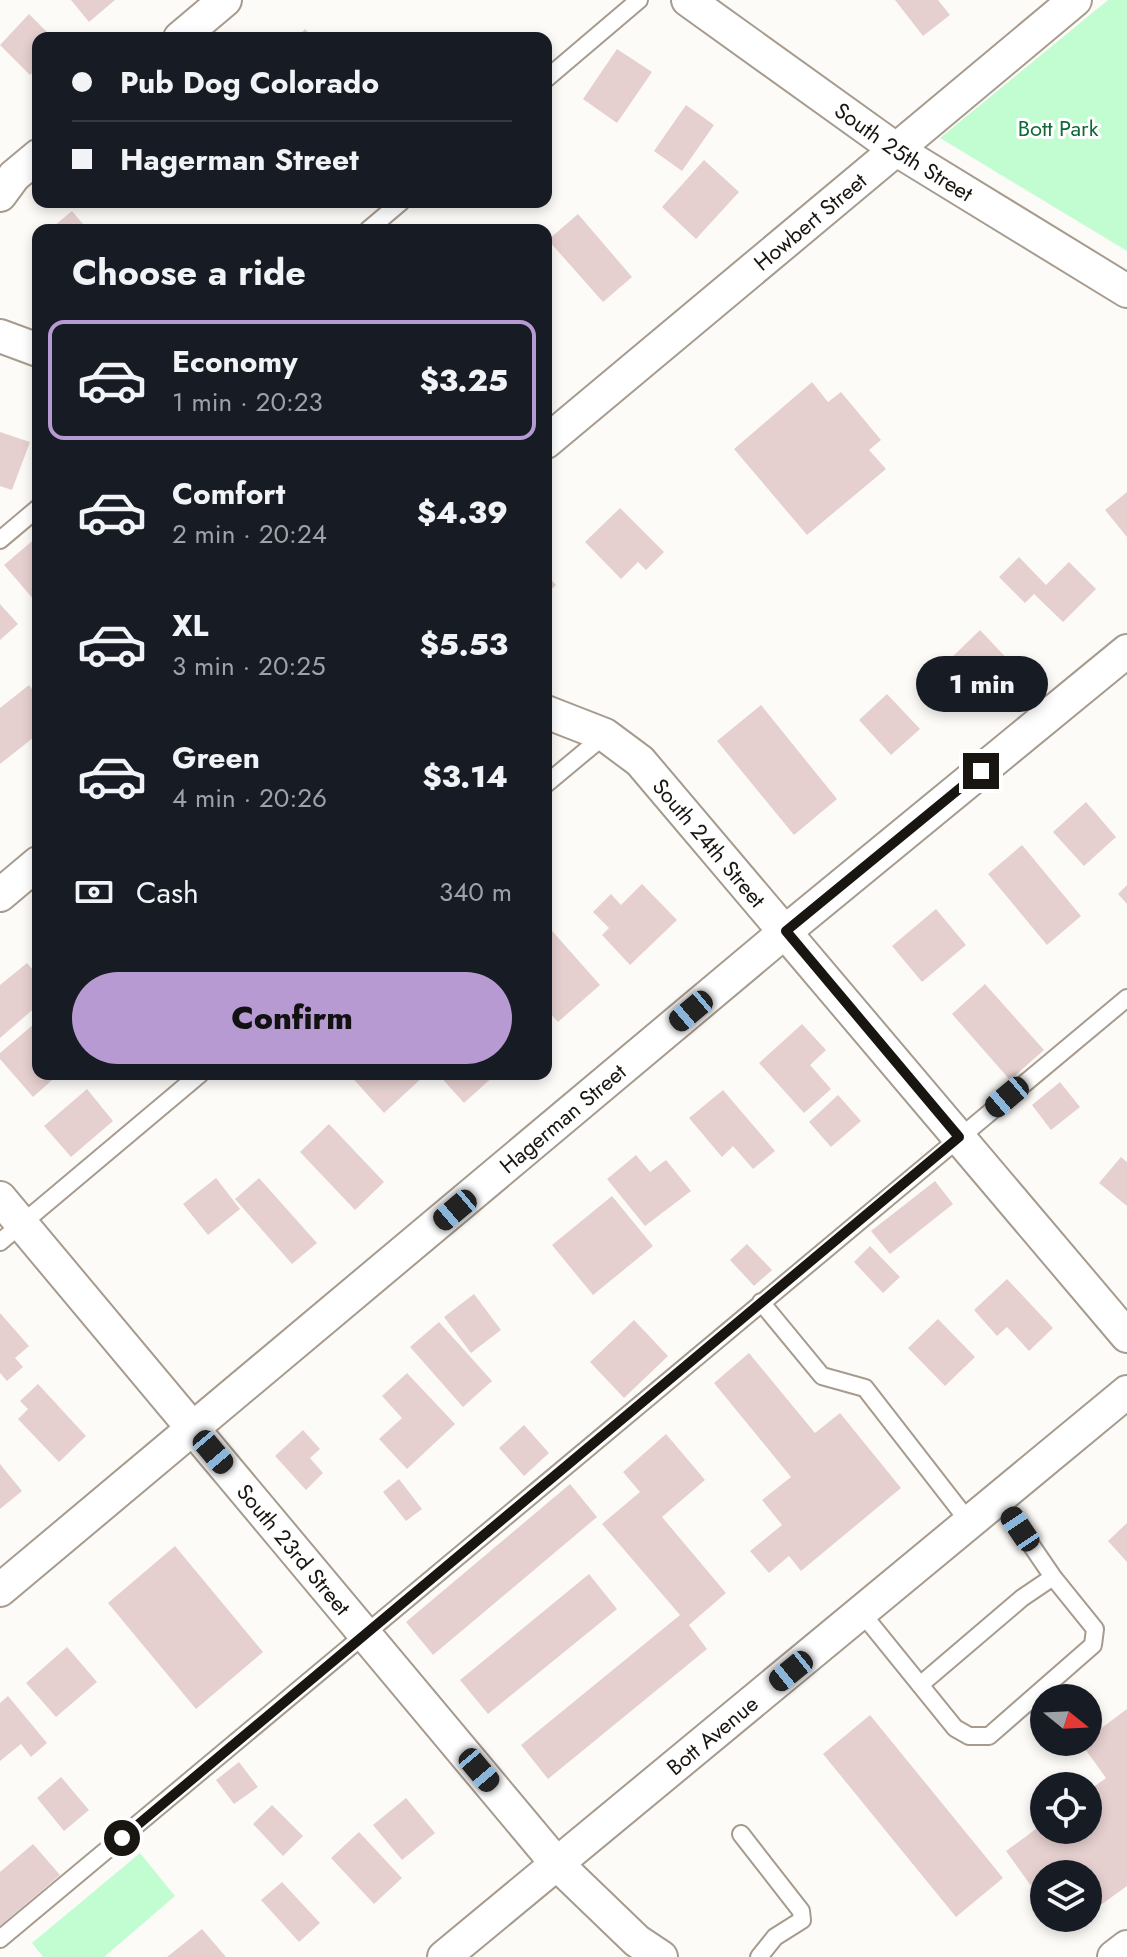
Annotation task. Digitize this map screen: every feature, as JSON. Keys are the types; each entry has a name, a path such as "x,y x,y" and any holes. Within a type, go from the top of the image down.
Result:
{"street":[{"path":"187,32 225,0"},
{"name":"South 25th Street","path":"688,0 897,150 1127,291"},
{"name":"Howbert Street","path":"552,437 1075,0"},
{"path":"0,195 14,176 32,161"},
{"path":"0,336 32,348"},
{"name":"Hagerman Street","path":"0,1590 786,931 1127,651"},
{"name":"South 24th Street","path":"552,714 605,735 640,761 1127,1336"},
{"path":"0,895 32,868"},
{"name":"South 23rd Street","path":"0,1198 11,1233 194,1430 557,1864 642,1949"},
{"name":"Bott Avenue","path":"444,1957 1127,1392"},
{"path":"1114,1957 1127,1947"}],"lane":[{"path":"552,74 639,0"},
{"path":"375,224 394,208"},
{"path":"0,540 32,513"},
{"path":"552,779 605,735"},
{"path":"0,1939 1127,998"},
{"path":"11,1233 193,1080"},
{"path":"761,1302 822,1376 865,1388 969,1522"},
{"path":"861,1612 955,1728 969,1736 989,1736 1093,1645 1095,1629 1053,1577 999,1498"},
{"path":"920,1685 1022,1598 1053,1577"},
{"path":"741,1834 801,1911 802,1920 775,1937 759,1957"}],"green space":[{"name":"Bott Park","path":"1108,0 1127,0 1127,251 940,138"},
{"path":"140,1853 175,1896 104,1957 43,1957 32,1943"}],"building":[{"path":"71,0 115,0 89,22"},
{"path":"895,0 938,0 950,15 923,36"},
{"path":"29,14 47,32 32,32 30,75 0,45"},
{"path":"617,49 652,72 617,123 583,99"},
{"path":"686,105 714,125 682,171 654,151"},
{"path":"704,160 739,192 696,239 662,207"},
{"path":"72,211 83,224 56,224"},
{"path":"578,214 632,277 603,302 552,245 552,237"},
{"path":"812,382 828,402 841,392 881,440 869,450 886,469 807,535 734,449"},
{"path":"0,432 30,442 12,490 0,486"},
{"path":"1127,492 1127,537 1105,510"},
{"path":"620,508 664,552 646,570 638,562 621,579 585,542"},
{"path":"32,541 32,598 4,565"},
{"path":"1019,557 1046,585 1069,562 1096,589 1063,622 1034,594 1025,603 999,577"},
{"path":"0,604 18,624 0,640"},
{"path":"980,630 1013,665 977,699 945,664"},
{"path":"29,685 32,689 32,739 0,764 0,708"},
{"path":"887,694 920,729 891,755 859,720"},
{"path":"761,705 837,799 794,835 717,741"},
{"path":"1086,802 1116,837 1084,866 1053,832"},
{"path":"1022,845 1081,916 1047,945 988,874"},
{"path":"642,884 677,920 630,965 602,935 609,928 593,912 611,894 621,905"},
{"path":"1127,885 1127,904 1118,894"},
{"path":"936,909 966,945 922,982 892,946"},
{"path":"552,931 600,985 558,1022 552,1016"},
{"path":"27,963 32,969 32,1010 0,1038 0,985"},
{"path":"985,984 1044,1050 1010,1080 952,1014"},
{"path":"802,1024 826,1050 810,1065 831,1089 804,1113 759,1063"},
{"path":"32,1026 32,1080 52,1080 33,1097 0,1059 0,1053"},
{"path":"354,1080 420,1080 384,1113"},
{"path":"443,1080 489,1080 464,1103"},
{"path":"1060,1082 1080,1107 1051,1130 1032,1105"},
{"path":"87,1089 113,1121 71,1157 44,1126"},
{"path":"723,1090 775,1151 753,1169 733,1146 722,1157 689,1118"},
{"path":"838,1095 861,1121 831,1147 809,1122"},
{"path":"329,1124 384,1182 355,1210 300,1152"},
{"path":"636,1155 650,1172 666,1160 691,1191 645,1226 607,1179"},
{"path":"1121,1157 1127,1162 1127,1206 1099,1183"},
{"path":"216,1178 240,1209 208,1235 183,1204"},
{"path":"259,1178 317,1243 292,1264 235,1199"},
{"path":"935,1181 953,1204 890,1254 871,1231"},
{"path":"612,1196 653,1246 593,1295 552,1245"},
{"path":"747,1244 772,1270 754,1286 730,1260"},
{"path":"870,1246 900,1277 883,1293 854,1262"},
{"path":"1007,1279 1053,1328 1029,1351 1007,1327 997,1336 974,1310"},
{"path":"474,1294 501,1330 471,1353 444,1317"},
{"path":"0,1313 29,1346 15,1358 23,1367 7,1381 0,1373"},
{"path":"938,1319 975,1357 945,1386 908,1348"},
{"path":"634,1320 668,1356 624,1398 590,1362"},
{"path":"439,1322 492,1381 463,1407 410,1347"},
{"path":"749,1353 815,1433 840,1413 901,1488 801,1571 789,1556 769,1573 750,1551 782,1525 762,1500 791,1477 714,1383"},
{"path":"407,1373 455,1424 407,1469 379,1439 402,1418 382,1396"},
{"path":"38,1384 86,1436 59,1462 18,1419 28,1409 20,1401"},
{"path":"524,1425 549,1453 524,1476 499,1448"},
{"path":"303,1430 320,1449 310,1458 323,1473 306,1490 275,1456"},
{"path":"666,1434 705,1480 662,1517 726,1593 689,1625 707,1649 548,1779 521,1745 680,1615 602,1524 640,1492 623,1472"},
{"path":"0,1464 22,1491 0,1509"},
{"path":"399,1479 422,1509 406,1521 383,1492"},
{"path":"570,1484 597,1517 433,1655 406,1622"},
{"path":"1127,1523 1127,1562 1108,1541"},
{"path":"175,1546 263,1652 196,1709 108,1603"},
{"path":"589,1574 617,1609 488,1714 460,1680"},
{"path":"67,1647 97,1682 56,1717 26,1683"},
{"path":"8,1696 47,1743 31,1757 21,1744 0,1761 0,1703"},
{"path":"1127,1709 1127,1886 1102,1904 1102,1860 1030,1860 1030,1884 1006,1851 1030,1833 1030,1844 1102,1844 1102,1781 1106,1778 1090,1756 1102,1756 1102,1728"},
{"path":"870,1715 1003,1878 956,1917 823,1754"},
{"path":"239,1762 258,1787 234,1804 216,1780"},
{"path":"61,1777 89,1810 64,1831 37,1798"},
{"path":"406,1798 435,1833 402,1860 373,1825"},
{"path":"272,1805 303,1836 283,1856 253,1824"},
{"path":"359,1832 402,1878 374,1904 331,1858"},
{"path":"33,1844 60,1875 0,1926 0,1872"},
{"path":"282,1882 320,1923 299,1942 261,1900"},
{"path":"202,1929 226,1957 167,1957"}],"route":[{"path":"122,1838 959,1137 786,931 981,771"}]}
